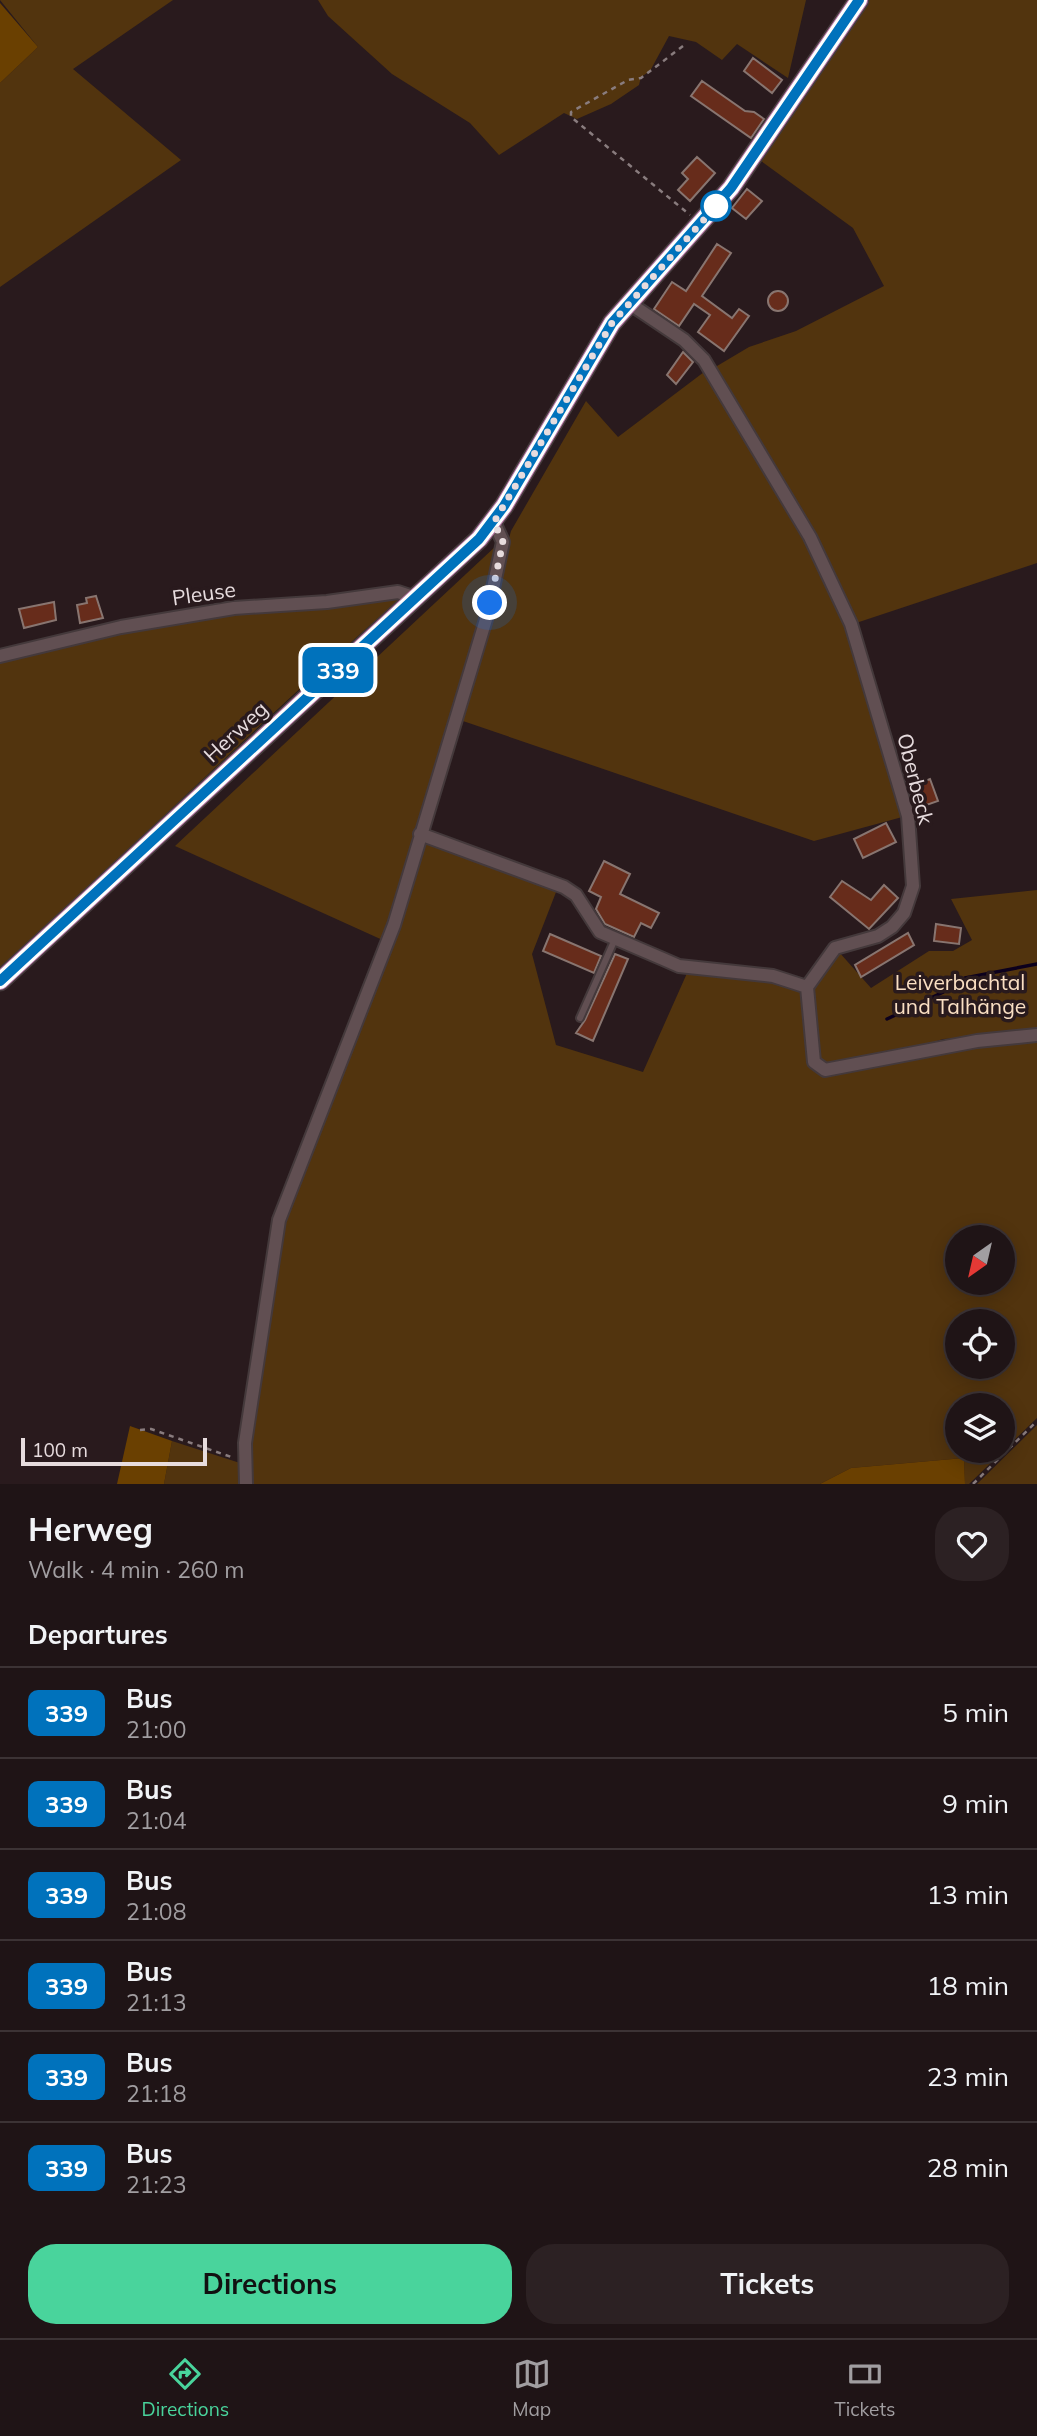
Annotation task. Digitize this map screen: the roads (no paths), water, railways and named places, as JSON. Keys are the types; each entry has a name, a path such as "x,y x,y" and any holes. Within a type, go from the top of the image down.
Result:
{"main road":[{"name":"Herweg","path":"0,981 416,598 494,522 594,350 629,303 702,223 760,150 859,0"}],"street":[{"name":"Oberbeck","path":"629,303 684,340 704,360 810,537 851,624 908,816 912,886 904,913 892,927 878,936 835,948 807,987"},
{"path":"246,1484 244,1458 279,1220 296,1170 382,962 490,603 503,542 494,522"},
{"name":"Pleuse","path":"0,656 121,627 234,608 327,602 398,592 416,598"},
{"path":"421,834 564,887 576,895 600,932 679,966 773,976 807,987 814,1062 825,1070 977,1041 1037,1035"}],"lane":[{"path":"580,1018 615,939"}],"waterway":[{"path":"887,1019 960,984 965,978 1037,964"}],"park label":[{"name":"Leiverbachtal und Talhänge","path":"960,995"}]}
